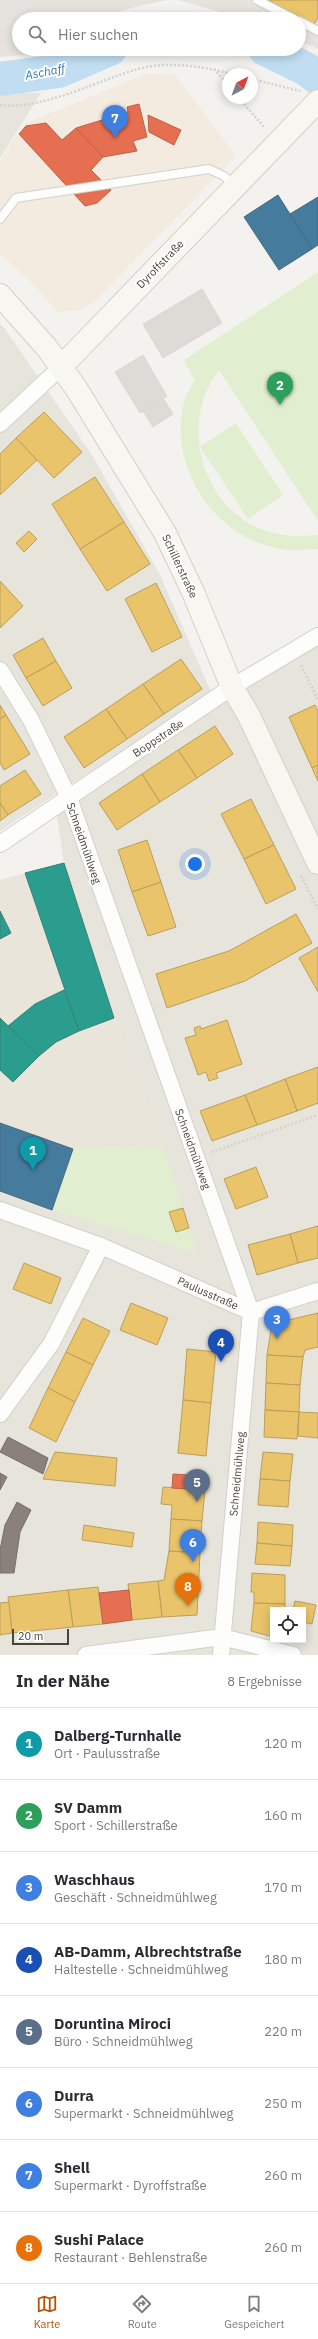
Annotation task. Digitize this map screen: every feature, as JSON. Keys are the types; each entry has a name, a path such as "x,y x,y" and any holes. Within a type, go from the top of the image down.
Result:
{"main road":[{"name":"Dyroffstraße","path":"60,367 279,143 312,101"},
{"name":"Schillerstraße","path":"0,295 37,336 60,367 121,458 165,534 193,592 232,687 249,716 318,863"}],"street":[{"name":"Dyroffstraße","path":"0,424 60,367"},
{"name":"Boppstraße","path":"0,844 232,687 318,636"},
{"name":"Schneidmühlweg","path":"0,670 31,720 69,798 251,1312 221,1655"},
{"name":"Paulusstraße","path":"0,1210 101,1246 251,1312 318,1290"},
{"path":"2,1409 51,1344 101,1246"},
{"path":"86,1655 222,1638 293,1655"}],"lane":[{"path":"257,0 280,12"},
{"path":"306,25 318,31"},
{"path":"0,219 16,198 209,169 224,176 236,187"}],"path":[{"path":"0,105 12,107 62,96 139,69 174,65 222,71"},
{"path":"214,69 222,79"},
{"path":"258,81 312,101"},
{"path":"244,104 279,143"},
{"path":"294,650 318,700"},
{"path":"196,1158 318,1115"}],"shaded area":[{"path":"0,0 167,0 117,12 12,12 12,56 0,57"},
{"path":"178,0 318,0 318,49 306,43 306,12 220,12"},
{"path":"146,74 175,75 236,156 94,302 81,310 58,312 34,285 0,253 0,161 24,124"},
{"path":"0,93 41,93 0,158"},
{"path":"0,324 5,329 92,455 160,575 211,692 0,831"},
{"path":"318,644 318,1655 0,1655 0,1123 73,1149 163,1146 114,1018 64,863 57,816 248,686"},
{"path":"64,863 114,1018 163,1146 73,1149 0,1123 0,880"}],"green space":[{"path":"318,272 318,521 219,370 208,389 201,410 199,431 201,453 207,474 218,493 232,510 250,524 266,531 292,536 318,535 318,549 288,550 263,544 240,533 220,518 203,499 191,477 183,453 181,428 184,402 195,381 184,360"},
{"path":"236,423 283,495 248,519 200,447"},
{"path":"163,1146 197,1253 52,1210 73,1149"}],"building: Wohnen":[{"path":"268,0 318,0 318,17 314,25 306,21 306,12 290,12"},
{"path":"44,412 82,452 54,478 16,438"},
{"path":"16,438 37,460 0,495 0,454"},
{"path":"95,477 124,522 80,549 52,504"},
{"path":"124,522 150,564 107,591 80,549"},
{"path":"29,531 37,539 24,552 16,543"},
{"path":"0,581 23,606 0,628"},
{"path":"156,583 182,637 152,652 125,599"},
{"path":"43,638 56,661 26,678 13,655"},
{"path":"181,659 202,689 164,714 143,684"},
{"path":"56,661 72,688 43,706 26,678"},
{"path":"143,684 164,714 127,739 106,709"},
{"path":"0,705 6,715 0,719"},
{"path":"315,705 318,711 318,765 312,768 289,717"},
{"path":"106,709 127,739 84,768 64,737"},
{"path":"6,715 30,754 4,770 0,763 0,719"},
{"path":"215,726 233,754 197,778 178,750"},
{"path":"178,750 197,778 160,802 142,774"},
{"path":"318,765 318,781 312,768"},
{"path":"25,770 41,794 8,815 0,803 0,786"},
{"path":"142,774 160,802 117,830 99,803"},
{"path":"251,799 274,845 244,859 221,814"},
{"path":"0,803 8,815 0,821"},
{"path":"147,840 161,882 132,892 118,850"},
{"path":"274,845 296,889 266,904 244,859"},
{"path":"161,882 176,927 148,936 132,892"},
{"path":"296,914 312,943 245,981 167,1008 156,974 229,951"},
{"path":"318,947 318,992 299,958"},
{"path":"227,1020 242,1064 216,1073 218,1078 209,1081 206,1072 198,1075 185,1038 196,1035 194,1028 200,1026 201,1029"},
{"path":"318,1067 318,1103 297,1111 285,1079"},
{"path":"285,1079 297,1111 257,1125 245,1095"},
{"path":"245,1095 257,1125 212,1141 200,1111"},
{"path":"256,1167 268,1197 236,1209 224,1179"},
{"path":"183,1208 189,1228 176,1232 169,1212"},
{"path":"318,1226 318,1258 298,1263 290,1234"},
{"path":"290,1234 298,1263 257,1275 248,1245"},
{"path":"24,1263 61,1278 51,1304 13,1289"},
{"path":"131,1303 168,1318 157,1345 120,1330"},
{"path":"318,1313 318,1347 305,1350 303,1357 267,1355 272,1324"},
{"path":"83,1318 110,1331 93,1365 66,1352"},
{"path":"187,1349 216,1352 211,1403 183,1400"},
{"path":"66,1352 93,1365 75,1402 48,1388"},
{"path":"267,1355 303,1357 300,1385 266,1383"},
{"path":"266,1383 300,1385 299,1412 265,1410"},
{"path":"48,1388 75,1402 56,1442 29,1428"},
{"path":"183,1400 211,1403 206,1456 178,1453"},
{"path":"265,1410 299,1412 297,1439 264,1437"},
{"path":"299,1412 318,1413 318,1438 298,1436"},
{"path":"55,1452 117,1458 115,1486 43,1479"},
{"path":"263,1452 293,1454 290,1481 260,1479"},
{"path":"260,1479 290,1481 288,1507 258,1505"},
{"path":"163,1487 205,1490 202,1521 171,1519 172,1505 161,1504"},
{"path":"171,1519 202,1521 200,1553 169,1551"},
{"path":"258,1522 293,1525 292,1546 257,1543"},
{"path":"84,1525 134,1533 132,1547 82,1540"},
{"path":"257,1543 292,1546 290,1566 255,1564"},
{"path":"169,1551 200,1553 197,1615 162,1617 158,1581 164,1580"},
{"path":"252,1573 285,1575 285,1604 254,1603 254,1592 251,1592"},
{"path":"158,1581 162,1617 132,1620 128,1584"},
{"path":"98,1587 103,1624 73,1627 68,1590"},
{"path":"68,1590 73,1627 12,1633 8,1597"},
{"path":"295,1601 316,1605 312,1624 306,1623 306,1607 294,1607"},
{"path":"9,1602 12,1633 0,1635 0,1603"},
{"path":"254,1603 285,1604 285,1607 270,1607 270,1636 251,1631"}],"building: Handel":[{"path":"139,104 147,137 133,141 137,151 103,157 76,128 128,112 127,107"},
{"path":"148,115 181,130 174,145 149,132"},
{"path":"46,123 62,140 76,128 103,157 91,170 111,190 97,203 85,206 19,134 26,126"},
{"path":"173,1474 206,1476 205,1490 172,1488"},
{"path":"129,1590 132,1620 103,1624 99,1593"}],"building: Schulen":[{"path":"64,863 114,1018 79,1031 25,873"},
{"path":"0,911 11,933 0,939"},
{"path":"64,990 79,1031 56,1042 39,1056 8,1026 35,1004"},
{"path":"0,1018 39,1056 13,1082 0,1070"}],"building: Öffentlich":[{"path":"278,195 312,249 279,270 244,217"},
{"path":"318,197 318,245 312,249 290,214"},
{"path":"0,1123 73,1149 52,1210 0,1191"}],"building: Industrie":[{"path":"8,1437 48,1458 43,1474 0,1452"},
{"path":"0,1473 7,1477 0,1490"},
{"path":"17,1502 31,1510 20,1532 14,1573 0,1573 0,1550 5,1525"}],"building: Sonstige":[{"path":"202,289 222,323 163,358 143,324"},
{"path":"143,355 167,396 140,413 115,372"},
{"path":"163,398 173,414 153,427 143,411"}],"waterway":[{"name":"Aschaff","path":"0,79 59,71 94,56"},
{"name":"Aschaff","path":"279,56 306,69 318,78"}],"place":[{"name":"Shell","path":"115,138"},
{"name":"SV Damm","path":"280,405"},
{"name":"Dalberg-Turnhalle","path":"33,1170"},
{"name":"Waschhaus","path":"277,1339"},
{"name":"AB-Damm, Albrechtstraße","path":"221,1362"},
{"name":"Doruntina Miroci","path":"197,1502"},
{"name":"Durra","path":"193,1562"},
{"name":"Sushi Palace","path":"188,1606"}]}
